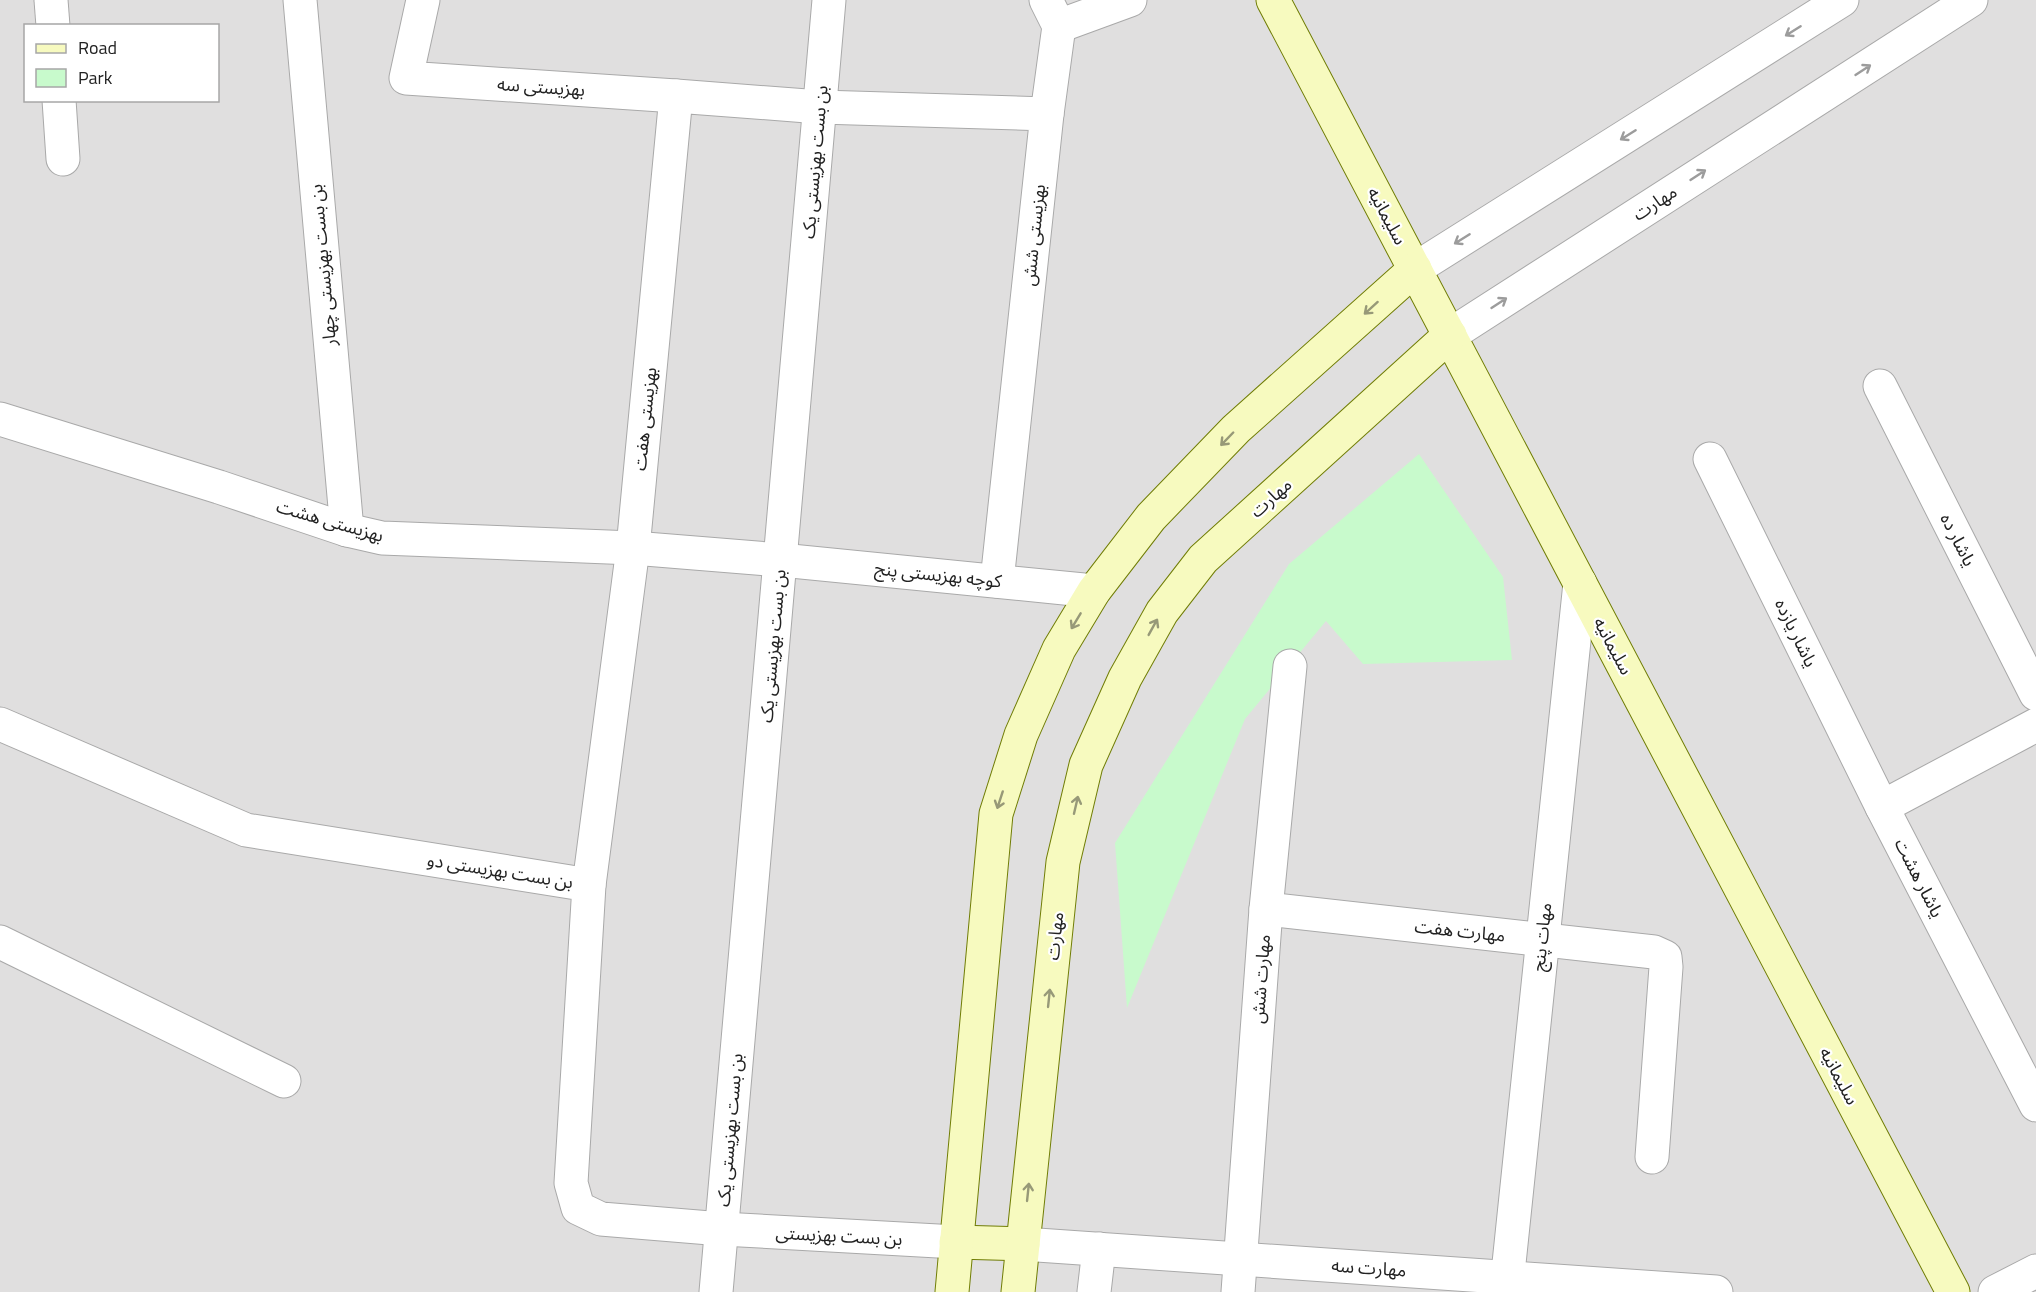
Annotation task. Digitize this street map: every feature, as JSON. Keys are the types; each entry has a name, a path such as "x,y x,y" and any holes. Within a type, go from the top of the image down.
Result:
{"main road":[{"name":"سلیمانیه","path":"1273,0 1953,1292"},
{"path":"952,1292 996,814 1021,735 1059,649 1094,591 1151,517 1236,429 1415,268"},
{"name":"مهارت","path":"1018,1292 1063,862 1086,765 1125,678 1162,612 1203,559 1450,335"},
{"path":"957,1242 1023,1244"}],"street":[{"path":"51,0 53,24"},
{"name":"بن بست بهزیستی چهار","path":"300,0 347,530"},
{"name":"بهزیستی سه","path":"423,0 406,78 676,96"},
{"name":"بن بست بهزیستی یک","path":"716,1292 829,0"},
{"path":"1052,13 1130,0"},
{"path":"1415,268 1842,0"},
{"name":"مهارت","path":"1450,335 1971,0"},
{"name":"بهزیستی شش","path":"997,581 1047,114 1052,13"},
{"path":"676,96 820,107 1047,114"},
{"name":"بهزیستی هفت","path":"589,885 633,548 676,96"},
{"path":"59,102 63,159"},
{"name":"یاشار ده","path":"1880,386 2036,694"},
{"name":"بهزیستی هشت","path":"2,426 219,487 347,530 382,538 633,548 781,560"},
{"name":"یاشار یازده","path":"1710,459 1882,807"},
{"name":"کوچه بهزیستی پنج","path":"781,560 1094,591"},
{"name":"مهات پنج","path":"1507,1285 1541,940 1580,583"},
{"name":"مهارت شش","path":"1238,1292 1266,909 1290,666"},
{"name":"بن بست بهزیستی دو","path":"0,724 246,830 589,885 571,1183 579,1208 601,1219 722,1229"},
{"path":"1882,807 2036,725"},
{"name":"یاشار هشت","path":"1882,807 2036,1105"},
{"name":"مهارت هفت","path":"1266,909 1654,952 1665,957 1652,1157"},
{"path":"0,942 284,1081"},
{"name":"بن بست بهزیستی","path":"722,1229 957,1242"},
{"name":"مهارت سه","path":"1023,1244 1240,1259 1507,1285 1716,1292"},
{"path":"1094,1292 1099,1249"},
{"path":"1995,1292 2036,1271"}],"shaded area":[{"path":"0,0 2036,0 2036,1292 0,1292"}],"green space":[{"path":"1419,454 1503,577 1512,660 1363,664 1326,621 1245,719 1127,1008 1115,843 1289,564"}]}
